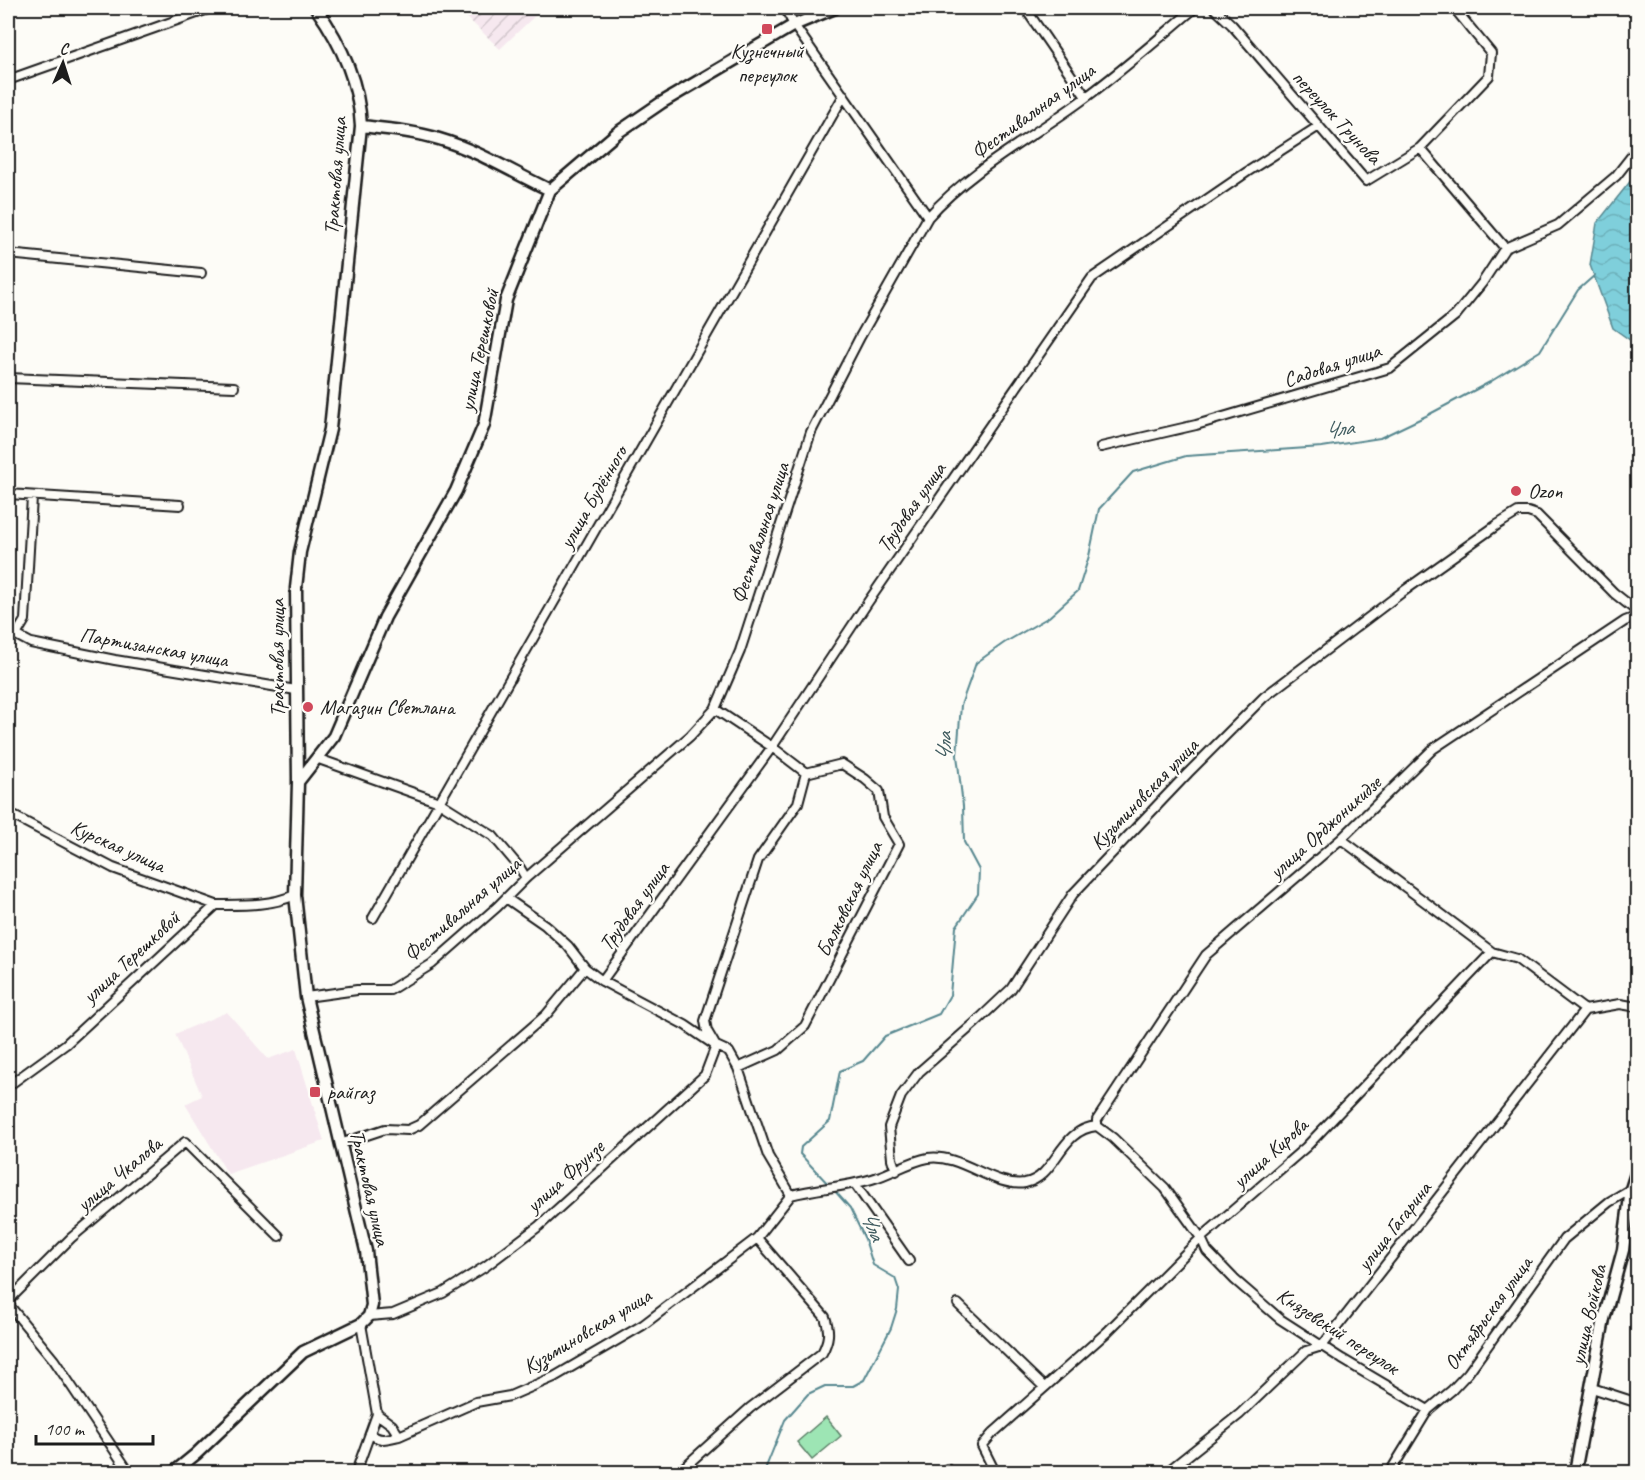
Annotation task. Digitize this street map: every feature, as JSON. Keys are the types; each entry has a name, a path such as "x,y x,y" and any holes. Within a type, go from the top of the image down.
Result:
{"street":[{"path":"8,80 211,8"},
{"name":"Трактовая улица","path":"315,8 335,37 345,59 360,107 361,126 330,429 325,458 300,552 296,588 298,782 295,895 306,997 366,1251 372,1305 365,1320"},
{"path":"785,8 794,25 928,217"},
{"name":"улица Терешковой","path":"298,782 334,736 385,617 456,491 484,425 506,300 550,190 617,133 661,103 794,25 835,8"},
{"path":"1025,8 1086,97"},
{"name":"Фестивальная улица","path":"306,997 357,990 390,990 432,964 526,878 690,736 715,709 740,651 811,432 860,337 928,217 943,201 998,158 1086,97 1195,8"},
{"name":"переулок Трунова","path":"1214,8 1232,25 1366,181 1420,148 1489,76 1491,53 1454,8"},
{"name":"улица Будённого","path":"373,918 843,95"},
{"path":"361,126 406,131 439,139 550,190"},
{"name":"Трудовая улица","path":"602,981 772,747 868,602 1092,278 1247,172 1319,126"},
{"path":"1420,148 1505,248 1558,225 1616,176 1638,148"},
{"name":"Садовая улица","path":"1101,447 1197,425 1390,368 1456,315 1482,283 1505,248"},
{"path":"8,254 201,273"},
{"path":"8,378 234,387"},
{"path":"8,495 180,505"},
{"path":"12,634 25,620 32,497"},
{"name":"Кузьминовская улица","path":"896,1171 892,1159 889,1127 902,1096 919,1072 1011,989 1073,894 1264,697 1401,592 1497,525 1518,512 1528,512 1537,515 1614,593 1638,614"},
{"name":"улица Орджоникидзе","path":"1097,1126 1097,1120 1206,955 1341,839 1433,749 1638,614"},
{"name":"Партизанская улица","path":"12,634 31,643 115,660 296,690"},
{"path":"715,709 806,773 798,803 758,860 724,959 705,1021 707,1031 716,1046"},
{"path":"316,758 440,802 493,836 526,878"},
{"name":"Балковская улица","path":"738,1068 778,1050 805,1026 899,844 883,817 879,791 866,779 842,764 806,773"},
{"name":"Курская улица","path":"8,813 113,868 146,881 191,894 216,905"},
{"path":"1341,839 1492,952 1517,959 1585,1010 1620,1004 1638,1007"},
{"path":"216,905 279,902 295,895"},
{"path":"506,898 545,925 568,946 585,968 602,981 685,1025 729,1052 738,1068 768,1156 791,1195 819,1188 855,1184 928,1158 943,1159 1013,1184 1028,1182 1042,1175 1075,1133 1085,1127 1097,1126"},
{"name":"улица Терешковой","path":"8,1086 66,1044 216,905"},
{"name":"улица Кирова","path":"995,1473 982,1446 1044,1387 1107,1332 1201,1238 1306,1147 1492,952"},
{"name":"Трудовая улица","path":"340,1144 385,1129 408,1130 419,1125 546,1015 585,968"},
{"name":"улица Гагарина","path":"1167,1473 1240,1414 1306,1351 1322,1346 1585,1010"},
{"name":"улица Фрунзе","path":"174,1473 303,1352 365,1320 393,1314 443,1293 486,1266 539,1226 705,1075 716,1046"},
{"name":"Князевский переулок","path":"1097,1126 1113,1138 1165,1188 1201,1238 1207,1251 1235,1280 1280,1318 1428,1410"},
{"name":"улица Чкалова","path":"8,1303 71,1238 185,1142 279,1236"},
{"name":"улица Войкова","path":"1575,1473 1604,1318 1623,1250 1631,1189 1638,1167"},
{"path":"855,1184 909,1261"},
{"name":"Октябрьская улица","path":"1390,1473 1428,1410 1468,1373 1564,1239 1609,1202 1631,1189"},
{"name":"Кузьминовская улица","path":"399,1436 476,1402 510,1396 554,1377 643,1325 757,1238 791,1195"},
{"path":"679,1473 750,1408 822,1353 828,1341 829,1328 825,1317 757,1238"},
{"path":"8,1303 54,1360 129,1473"},
{"path":"958,1304 1044,1387"},
{"path":"356,1473 377,1414 365,1320"},
{"path":"1592,1388 1638,1403"},
{"path":"370,1433 376,1439 383,1440 399,1436 392,1425 377,1414"}],"shaded area":[{"path":"457,8 543,8 500,49"},
{"name":"райгаз","path":"227,1012 268,1059 296,1049 324,1141 228,1174 185,1104 202,1096 175,1034"}],"green space":[{"path":"826,1417 841,1436 812,1460 797,1442"}],"water":[{"path":"1637,173 1637,345 1613,328 1590,265 1597,223"}],"waterway":[{"name":"Чла","path":"830,1186 800,1154 801,1147 830,1121 840,1071 863,1061 885,1036 939,1014 950,995 956,927 978,894 979,870 964,842 963,806 957,755 961,705 976,663 1004,643 1049,617 1078,591 1089,556 1099,509 1133,472 1186,456 1322,447 1380,438 1490,382 1540,351 1578,290 1595,275"},
{"name":"Чла","path":"764,1472 785,1420 808,1394 825,1386 853,1386 864,1380 891,1328 897,1309 899,1290 895,1278 873,1265 865,1239 850,1208 834,1190"}],"place":[{"name":"Кузнечный переулок","path":"767,29"},
{"name":"Ozon","path":"1516,491"},
{"name":"Магазин Светлана","path":"308,707"},
{"name":"райгаз","path":"315,1092"}]}
